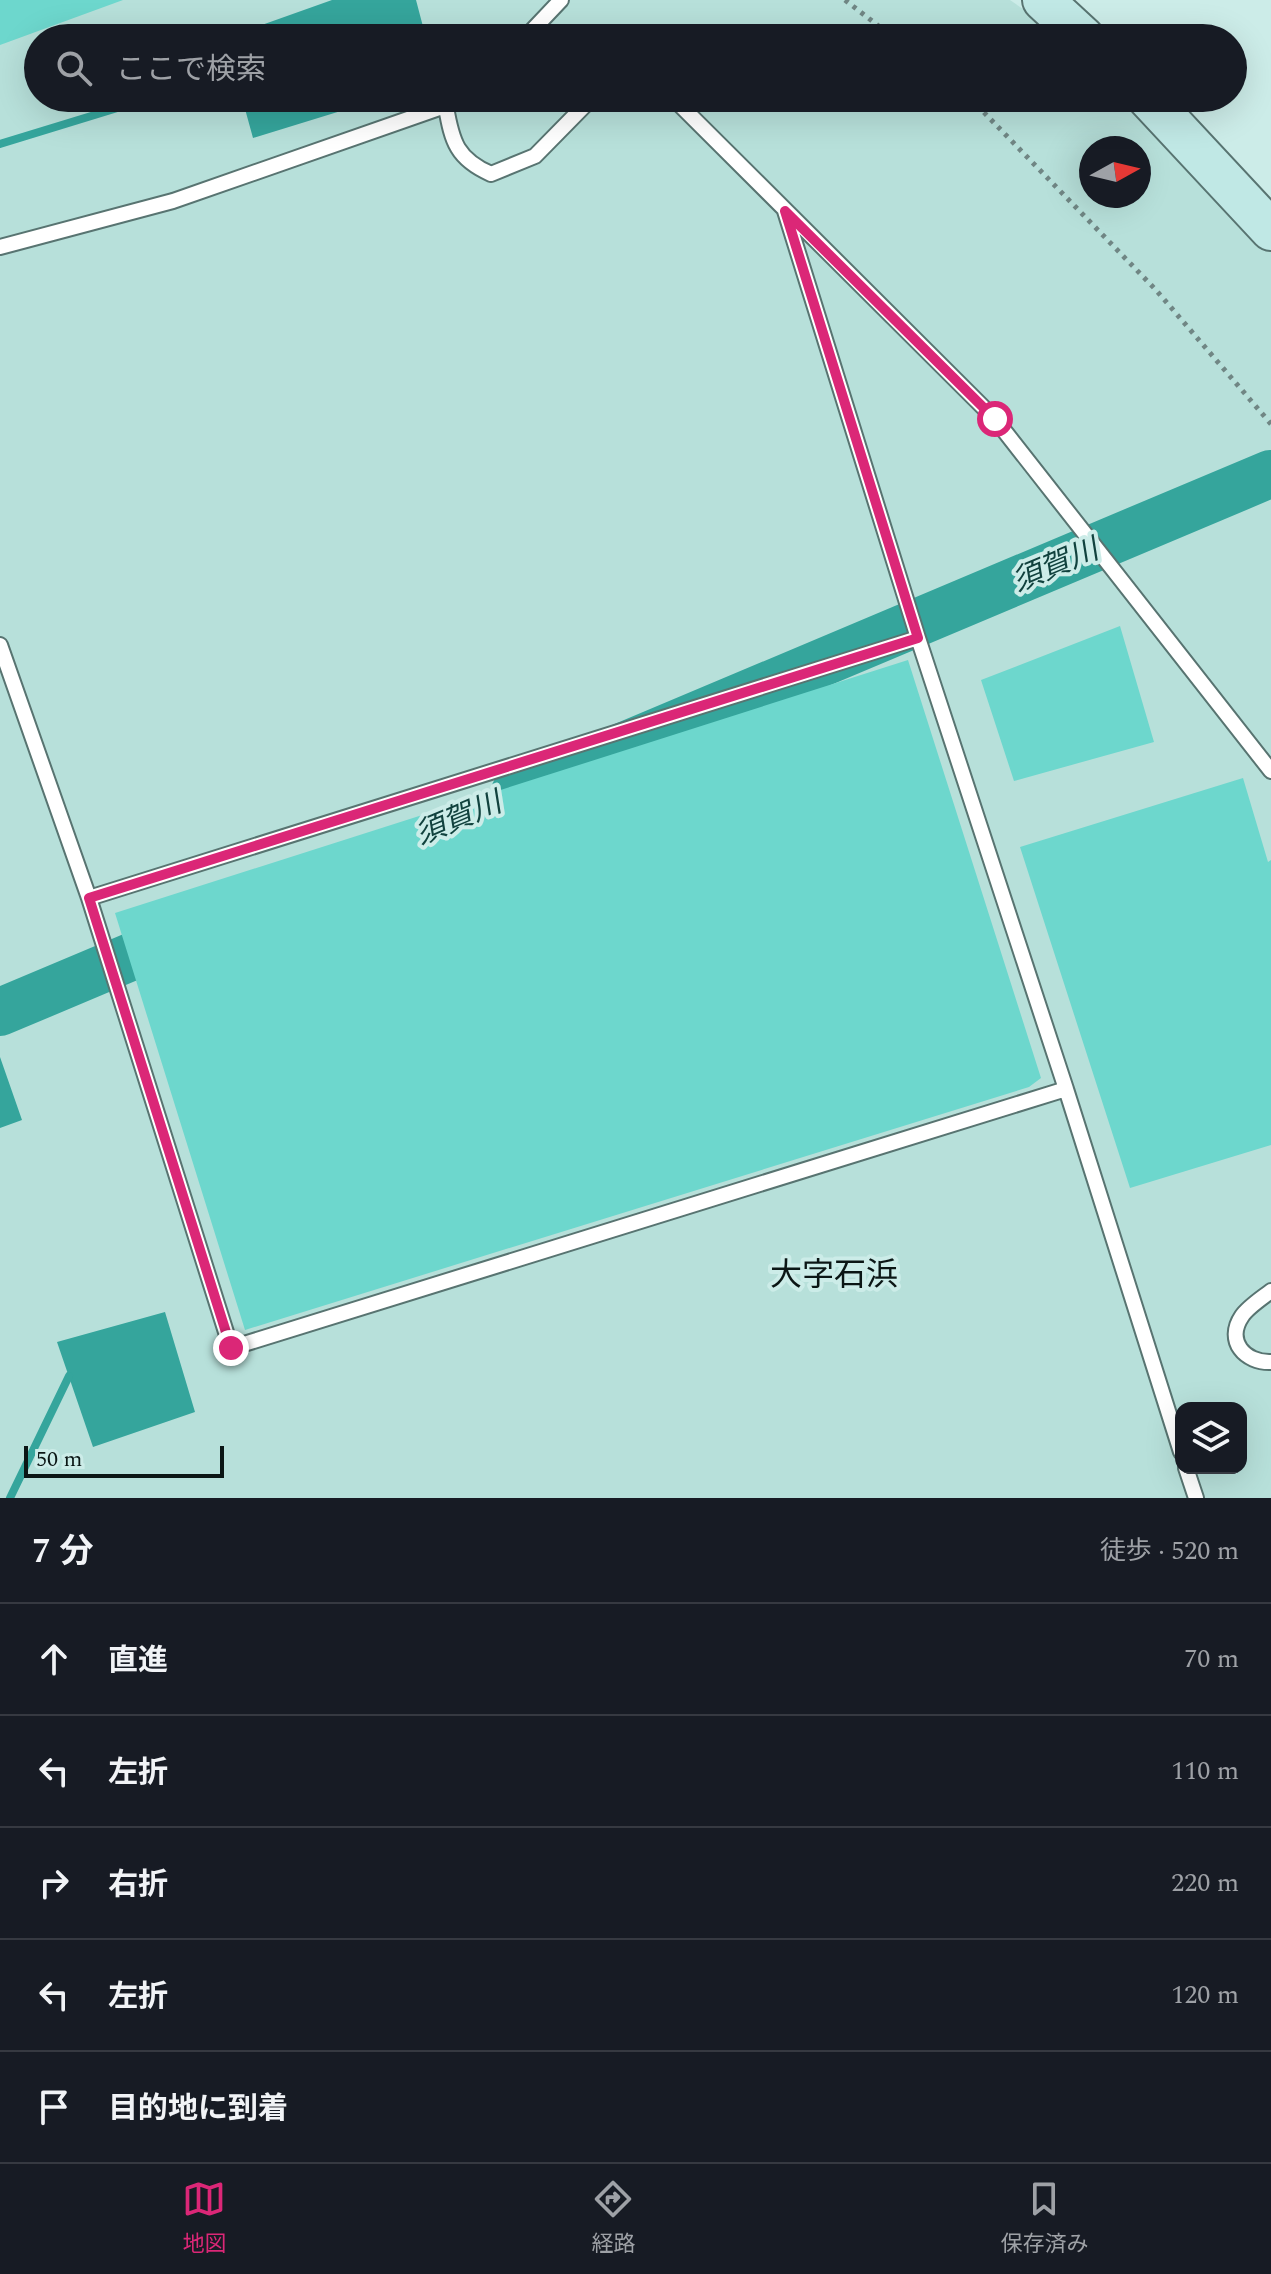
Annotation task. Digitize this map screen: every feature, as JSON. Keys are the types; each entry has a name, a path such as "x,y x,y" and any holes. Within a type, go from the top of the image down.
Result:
{"main road":[{"path":"1043,0 1069,24"},
{"path":"1161,112 1271,230"}],"lane":[{"path":"538,24 561,0"},
{"path":"0,247 173,201 431,112"},
{"path":"447,112 452,140 470,165 491,174 535,156 578,112"},
{"path":"687,112 995,419 1271,771"},
{"path":"785,211 918,638 1175,1433"},
{"path":"89,898 918,638"},
{"path":"0,645 89,898 231,1348 1066,1089"},
{"path":"1271,1291 1242,1316 1236,1333 1237,1344 1243,1354 1258,1362 1271,1362"},
{"path":"1188,1474 1196,1498"}],"path":[{"path":"845,0 876,24"},
{"path":"984,112 1156,290 1271,424"}],"shaded area":[{"path":"0,0 1010,0 1045,24 24,24 24,112 1161,112 1271,230 1271,1498 0,1498"}],"water":[{"path":"332,0 416,0 422,24 264,24"},
{"path":"246,112 338,112 253,138"},
{"path":"0,1057 22,1120 0,1128"},
{"path":"165,1312 195,1412 93,1447 57,1342"}],"building":[{"path":"0,0 123,0 57,24 24,24 24,36 0,45"},
{"path":"1120,626 1154,742 1014,781 981,680"},
{"path":"908,660 1041,1078 1029,1087 245,1330 115,913"},
{"path":"1243,778 1268,862 1271,860 1271,1145 1130,1188 1020,847"}],"waterway":[{"path":"0,144 104,112"},
{"name":"須賀川","path":"515,792 1270,474"},
{"name":"須賀川","path":"0,1012 190,932"},
{"path":"10,1498 69,1376"}],"district":[{"name":"大字石浜","path":"834,1274"}],"route":[{"path":"231,1348 89,898 918,638 785,211 995,419"}]}
